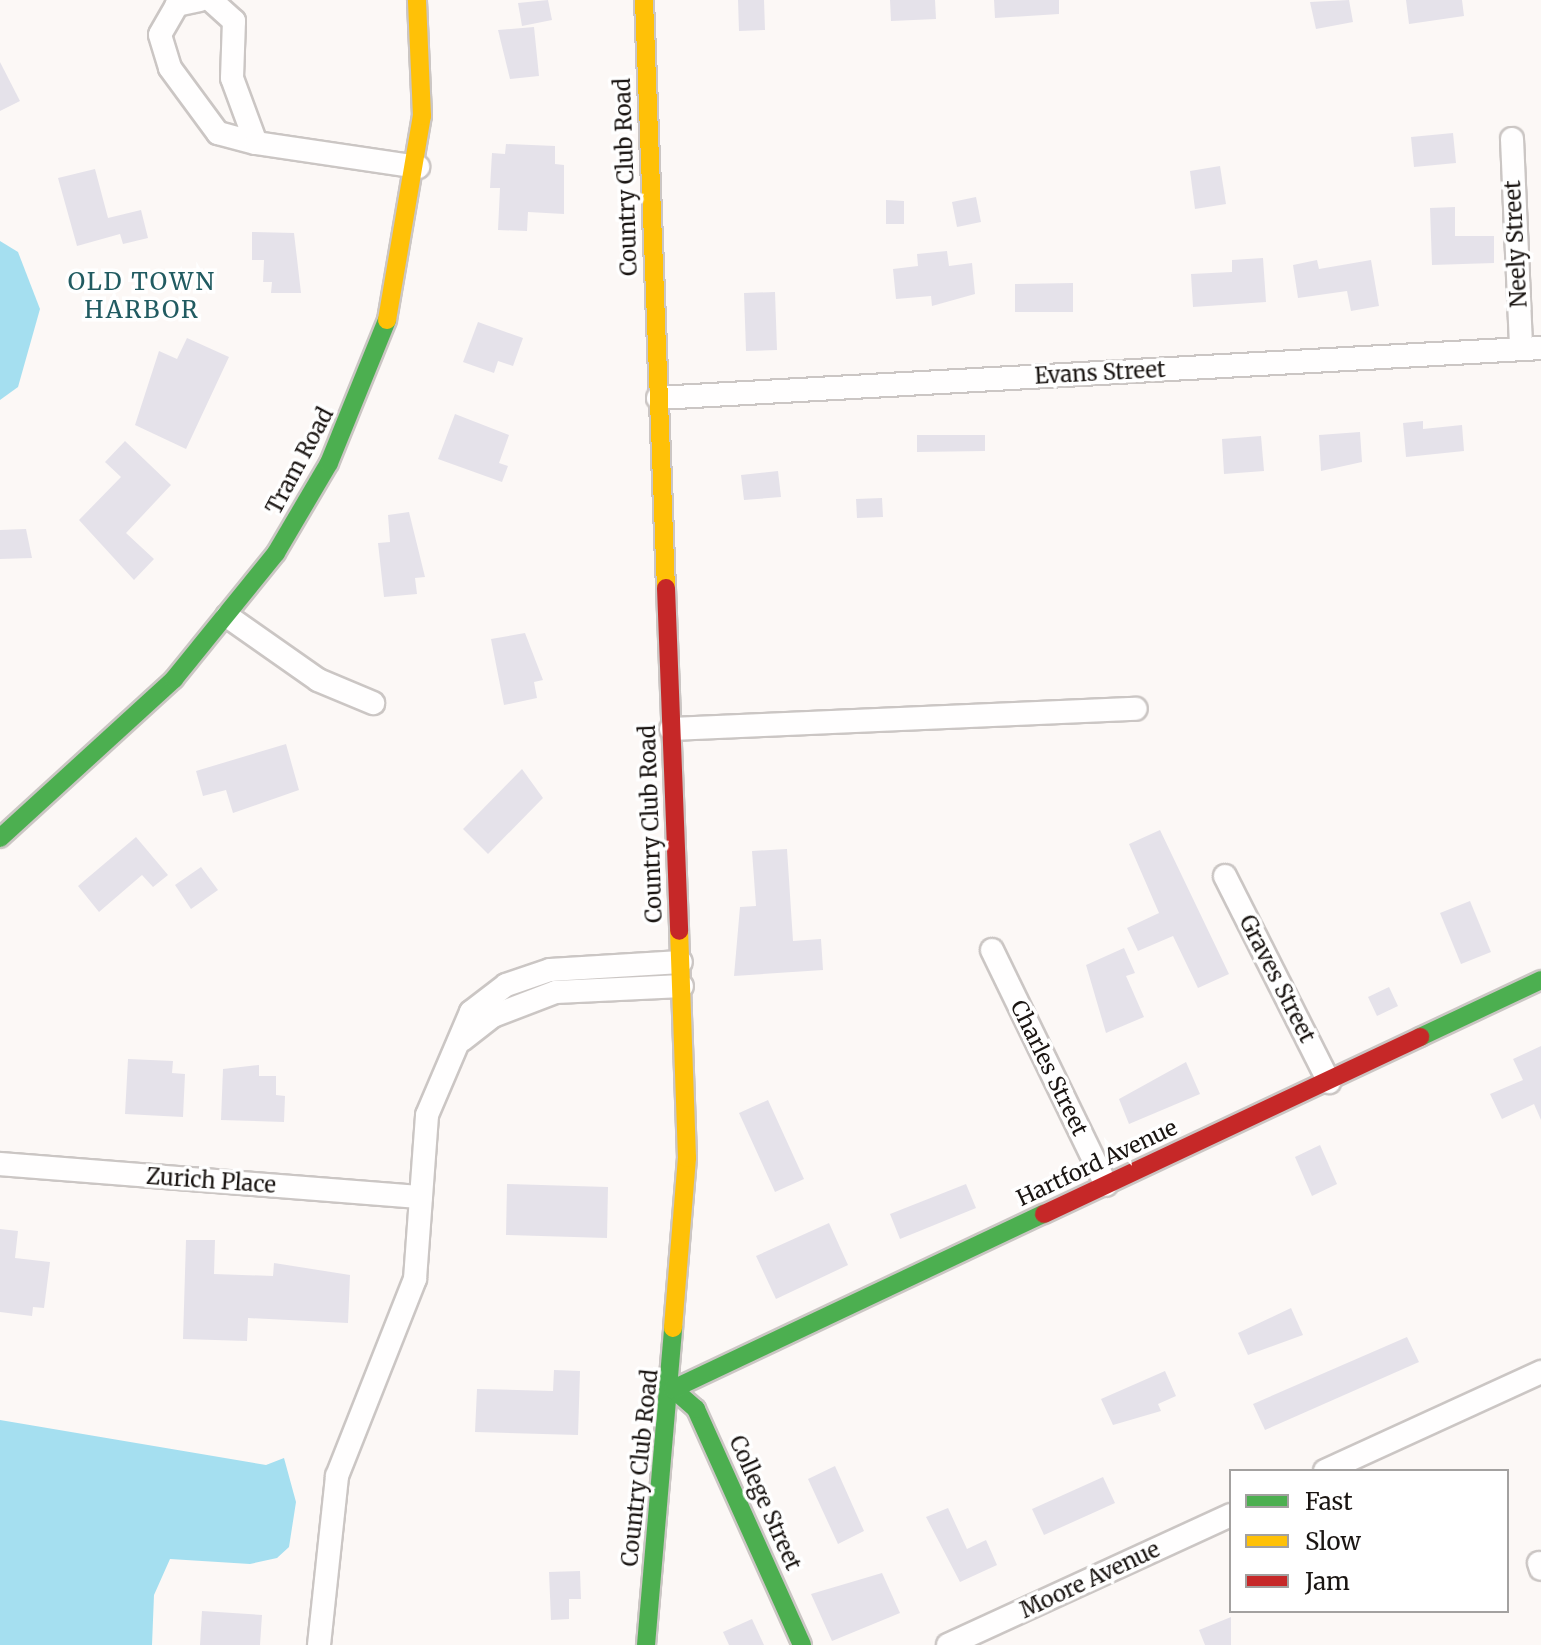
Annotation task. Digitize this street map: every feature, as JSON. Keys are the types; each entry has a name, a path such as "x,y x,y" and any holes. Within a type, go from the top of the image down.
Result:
{"street":[{"path":"200,0 177,5 160,35 170,68 218,133 256,143 418,167"},
{"path":"211,0 234,21 232,78 256,143"},
{"name":"Tram Road","path":"0,838 163,689 227,616 305,509 351,416 400,270 418,167 417,0"},
{"name":"Country Club Road","path":"644,0 687,1158 673,1389 646,1645"},
{"name":"Neely Street","path":"1512,139 1531,349"},
{"name":"Evans Street","path":"658,398 1531,349"},
{"path":"227,616 318,680 373,703"},
{"path":"671,729 1136,709"},
{"name":"Graves Street","path":"1225,876 1329,1082"},
{"name":"Charles Street","path":"992,950 1106,1185"},
{"path":"319,1645 337,1476 403,1322 415,1279 427,1115 471,1012 506,985 550,970 681,962"},
{"name":"Hartford Avenue","path":"673,1389 1541,980"},
{"path":"458,1044 493,1016 556,992 682,986"},
{"name":"Zurich Place","path":"0,1164 421,1197"},
{"path":"1329,1469 1541,1372"},
{"name":"College Street","path":"673,1389 696,1409 802,1645"},
{"name":"Moore Avenue","path":"948,1645 1229,1516"}],"water":[{"path":"0,241 18,252 40,309 18,387 0,400"},
{"path":"0,1420 266,1465 284,1458 296,1502 289,1547 277,1558 250,1564 170,1559 154,1595 152,1645 0,1645"}],"building":[{"path":"548,0 552,20 522,26 518,3"},
{"path":"738,0 764,0 765,30 739,31"},
{"path":"890,0 935,0 936,19 891,21"},
{"path":"994,0 1059,0 1059,14 995,18"},
{"path":"1349,0 1353,22 1316,29 1310,2"},
{"path":"1406,0 1462,0 1464,16 1409,24"},
{"path":"534,27 539,76 510,79 498,30"},
{"path":"0,62 20,101 0,111"},
{"path":"1453,133 1456,163 1414,167 1411,137"},
{"path":"506,144 555,146 555,164 564,165 564,214 528,212 527,231 498,230 500,188 490,188 492,153 505,154"},
{"path":"1220,166 1226,204 1195,209 1190,171"},
{"path":"95,169 108,218 141,210 148,238 123,244 120,234 77,246 58,178"},
{"path":"976,197 981,222 957,227 952,202"},
{"path":"886,200 904,201 904,224 886,224"},
{"path":"1455,207 1455,236 1494,236 1494,263 1432,265 1430,208"},
{"path":"252,232 294,233 301,293 271,293 272,282 263,282 264,260 252,260"},
{"path":"947,251 949,266 972,263 975,294 932,306 931,296 896,299 893,269 918,266 917,254"},
{"path":"1263,258 1266,302 1193,307 1191,274 1232,272 1232,260"},
{"path":"1317,260 1319,269 1371,260 1379,306 1351,311 1347,291 1298,298 1293,265"},
{"path":"1073,283 1073,312 1015,312 1015,284"},
{"path":"775,292 777,350 746,351 744,293"},
{"path":"478,322 523,338 513,366 498,361 494,373 463,362"},
{"path":"187,338 229,357 186,449 135,425 159,351 177,359"},
{"path":"455,414 509,435 499,463 508,466 502,482 438,459"},
{"path":"1423,421 1423,429 1462,425 1464,451 1406,457 1403,423"},
{"path":"1360,432 1362,462 1321,471 1319,435"},
{"path":"917,435 985,435 985,451 917,452"},
{"path":"1261,436 1264,471 1224,474 1222,439"},
{"path":"125,441 171,485 126,533 154,559 134,580 79,520 121,477 105,462"},
{"path":"778,471 781,497 744,500 741,475"},
{"path":"882,498 883,517 857,518 856,499"},
{"path":"409,512 425,577 415,578 417,594 384,597 378,543 390,542 388,515"},
{"path":"26,529 32,558 0,559 0,530"},
{"path":"525,633 543,680 534,682 537,698 504,705 491,639"},
{"path":"286,744 299,790 233,813 226,790 203,796 196,771"},
{"path":"522,769 543,798 488,854 463,829"},
{"path":"1160,830 1229,974 1198,988 1173,936 1138,951 1127,928 1159,913 1129,844"},
{"path":"136,837 168,875 153,887 142,875 99,912 78,886"},
{"path":"787,849 793,941 821,939 823,970 734,976 740,907 756,906 752,851"},
{"path":"201,867 218,890 191,909 175,885"},
{"path":"1470,901 1491,952 1461,964 1440,913"},
{"path":"1124,948 1135,973 1126,976 1144,1017 1106,1033 1086,965"},
{"path":"1389,987 1398,1006 1377,1016 1368,997"},
{"path":"1541,1046 1541,1120 1534,1104 1502,1119 1490,1094 1523,1080 1513,1059"},
{"path":"128,1059 173,1061 172,1073 185,1074 183,1117 125,1114"},
{"path":"1186,1062 1200,1094 1129,1124 1119,1099"},
{"path":"259,1065 259,1076 276,1076 276,1095 285,1096 284,1122 221,1120 223,1069"},
{"path":"768,1100 804,1179 775,1192 739,1113"},
{"path":"1320,1145 1337,1184 1312,1196 1295,1157"},
{"path":"507,1184 608,1187 607,1238 506,1235"},
{"path":"966,1184 976,1208 900,1239 890,1214"},
{"path":"829,1223 848,1265 776,1299 756,1256"},
{"path":"0,1229 18,1231 15,1258 50,1262 44,1308 33,1307 32,1316 0,1312"},
{"path":"186,1240 215,1240 214,1274 273,1276 274,1263 350,1275 348,1323 248,1318 247,1341 183,1339"},
{"path":"1291,1308 1303,1335 1248,1355 1238,1333"},
{"path":"1407,1337 1419,1362 1265,1430 1253,1404"},
{"path":"554,1370 580,1371 578,1435 475,1432 477,1389 553,1391"},
{"path":"1165,1371 1176,1396 1158,1404 1161,1411 1113,1425 1101,1399"},
{"path":"835,1466 864,1531 838,1544 808,1479"},
{"path":"1103,1477 1115,1503 1044,1535 1032,1509"},
{"path":"948,1508 967,1549 986,1540 997,1565 960,1582 926,1517"},
{"path":"580,1571 581,1599 569,1599 569,1619 551,1620 549,1572"},
{"path":"882,1573 900,1613 832,1641 811,1594"},
{"path":"202,1611 262,1615 260,1645 200,1645"},
{"path":"1231,1617 1231,1645 1205,1645 1199,1630"},
{"path":"752,1619 764,1645 729,1645 723,1632"}],"traffic: fast":[{"path":"0,838 174,679 276,553 329,463 387,320"},
{"path":"1420,1037 1541,980"},
{"path":"802,1645 696,1409 673,1389 1044,1214"},
{"path":"646,1645 673,1328"}],"traffic: slow":[{"path":"387,320 422,116 417,0"},
{"path":"644,0 666,588"},
{"path":"673,1328 687,1158 679,931"}],"traffic: jam":[{"path":"666,588 679,931"},
{"path":"1044,1214 1420,1037"}],"district":[{"name":"OLD TOWN HARBOR","path":"142,296"}]}
